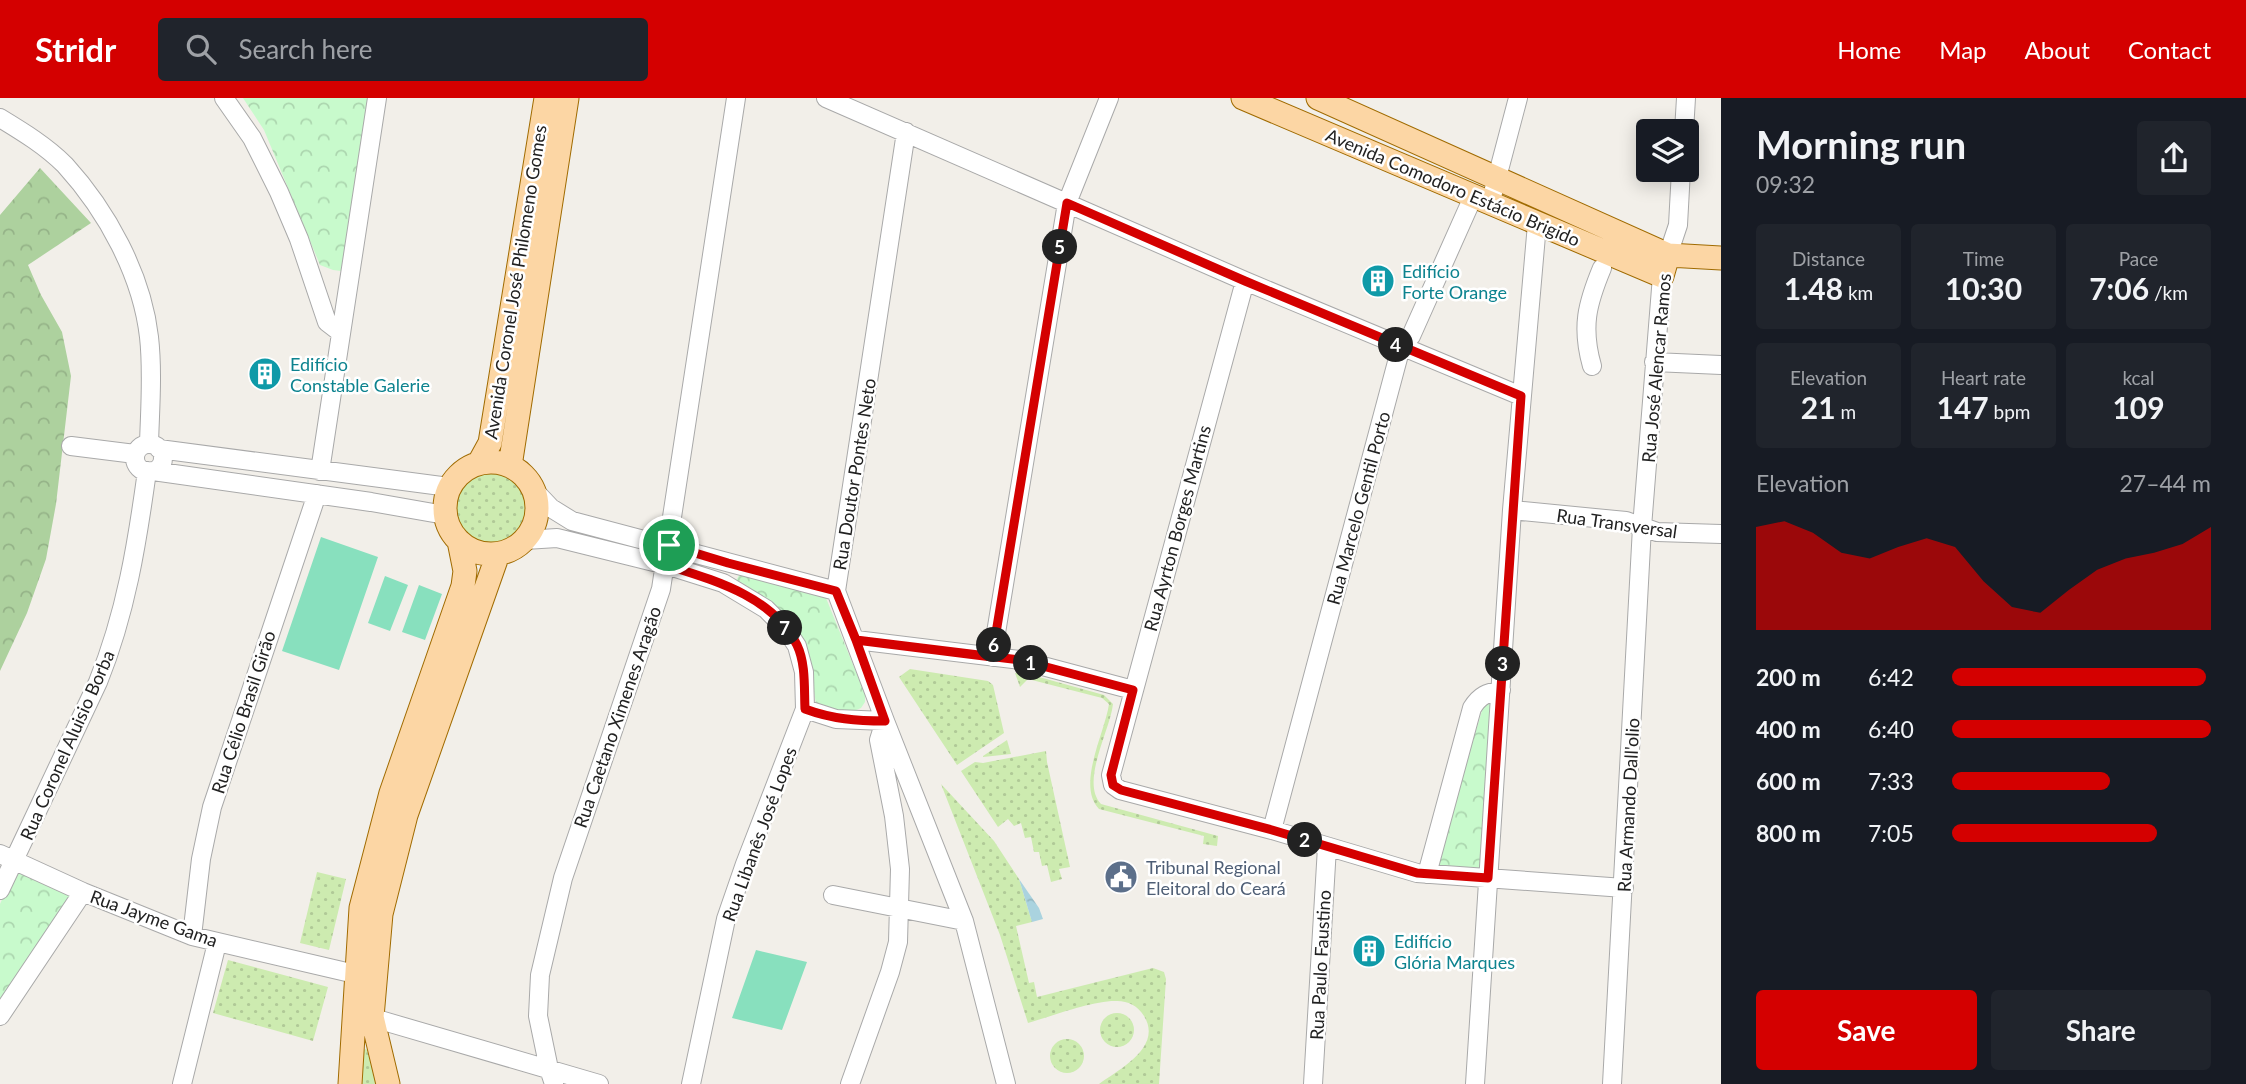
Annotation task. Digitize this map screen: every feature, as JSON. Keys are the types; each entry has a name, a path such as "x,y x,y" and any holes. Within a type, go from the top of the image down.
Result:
{"main road":[{"name":"Avenida Comodoro Estácio Brigido","path":"1243,98 1537,224 1605,261 1665,265 1721,258"},
{"name":"Avenida Comodoro Estácio Brigido","path":"1326,100 1497,180 1665,265"},
{"name":"Avenida Coronel José Philomeno Gomes","path":"479,463 490,443 528,272 556,101"},
{"name":"Avenida Coronel José Philomeno Gomes","path":"510,466 528,272"},
{"path":"495,462 510,466 524,476 534,490 537,516 533,529 525,540 512,549 498,554 477,552 459,541 450,529 445,515 449,488 461,472 479,463 495,462"},
{"path":"388,1084 363,1015 355,974 361,908 406,815 444,674 465,571 459,541"},
{"path":"444,674 498,554"},
{"path":"350,1084 381,914 384,857"}],"street":[{"path":"224,98 252,138 279,191 299,239 327,322 340,332"},
{"path":"320,471 377,98"},
{"name":"Rua Caetano Ximenes Aragão","path":"551,1077 538,1016 540,975 563,878 666,565 736,98"},
{"path":"826,98 1245,281 1521,396"},
{"path":"992,657 1067,203 1109,98"},
{"name":"Rua Marcelo Gentil Porto","path":"1272,830 1401,347 1410,336 1481,200 1497,180 1518,98"},
{"path":"1685,119 1686,98"},
{"path":"1317,130 1326,100"},
{"path":"0,118 35,139 64,165 91,198 133,273 144,307 149,337 148,449"},
{"name":"Rua Doutor Pontes Neto","path":"906,132 836,591 964,921 1006,1084"},
{"name":"Rua José Alencar Ramos","path":"1642,527 1654,362 1665,265 1678,225 1680,182"},
{"path":"1475,1084 1512,510 1537,224"},
{"path":"1592,366 1585,325 1591,294 1605,261"},
{"name":"Rua Ayrton Borges Martins","path":"1245,281 1111,775 1113,785 1121,790 1272,830"},
{"path":"1654,362 1721,365"},
{"path":"71,446 148,449 449,488"},
{"name":"Rua Coronel Aluisio Borba","path":"0,890 7,858 99,682 113,646 135,555 150,471 161,464 162,454 148,449"},
{"path":"277,488 281,466"},
{"path":"150,471 445,515"},
{"path":"371,502 374,477"},
{"path":"534,490 551,508 572,521 836,591"},
{"name":"Rua Célio Brasil Girão","path":"192,936 201,859 212,807 317,494"},
{"name":"Rua Transversal","path":"1512,510 1626,522 1657,532 1721,534"},
{"name":"Rua Armando Dall'olio","path":"1612,1084 1642,527"},
{"path":"525,540 557,538 666,565 723,583 766,610 785,628 797,646 804,672 805,709 836,719 885,721 879,740 894,816 900,869 898,942 850,1084"},
{"path":"723,583 728,563"},
{"path":"856,640 1020,660 1133,690"},
{"path":"1427,874 1472,708 1484,694 1501,690"},
{"name":"Rua Libanês José Lopes","path":"691,1084 726,919 744,864 805,709"},
{"path":"1272,830 1417,873 1624,888"},
{"name":"Rua Paulo Faustino","path":"1314,1084 1327,847"},
{"name":"Rua Jayme Gama","path":"7,858 192,936 355,974"},
{"path":"0,1016 83,892"},
{"path":"833,895 964,921"},
{"path":"182,1084 217,943"},
{"path":"363,1015 551,1077 599,1084"}],"green space":[{"path":"243,98 368,98 341,271 320,265 264,130"},
{"path":"40,168 91,223 28,265 62,332 71,376 56,504 46,559 27,613 0,671 0,215"},
{"path":"496,472 515,482 523,494 523,522 515,534 503,542 482,544 463,534 455,522 453,501 463,482 475,474"},
{"path":"321,537 378,557 339,670 282,651"},
{"path":"739,575 826,598 865,694 865,702 861,708 838,711 816,704 809,660 736,581"},
{"path":"385,576 408,585 390,631 368,623"},
{"path":"419,585 442,594 425,640 402,632"},
{"path":"910,669 988,681 993,685 1004,733 957,765 899,677"},
{"path":"1021,672 1104,695 1113,704 1095,770 1095,794 1101,804 1218,836 1217,846 1203,844 1204,836 1099,809 1090,787 1091,773 1109,704 1102,698 1028,679 1020,687 1015,673"},
{"path":"1491,703 1482,871 1435,866 1484,704"},
{"path":"1007,740 1011,754 983,757 983,756"},
{"path":"1046,751 1070,867 1059,869 1062,879 1051,882 1047,865 1042,866 1039,852 1034,852 1031,837 1025,838 1021,823 1014,826 1008,819 998,827 961,771 975,762 983,763"},
{"path":"941,784 994,841 1019,879 1032,922 1016,926 1029,983 1034,982 1037,997 1153,968 1164,972 1166,979 1159,1084 1099,1084 1136,1056 1148,1038 1144,1016 1132,1005 1108,1001 1028,1023 1000,935"},
{"path":"317,872 346,879 329,950 300,943"},
{"path":"17,873 71,895 0,1001 0,904 13,875"},
{"path":"756,950 807,962 782,1030 732,1018"},
{"path":"228,960 328,987 313,1041 213,1013"},
{"path":"1117,1013 1129,1018 1134,1030 1129,1042 1117,1047 1105,1042 1100,1030 1105,1018"},
{"path":"1067,1039 1079,1044 1084,1056 1079,1068 1067,1073 1055,1068 1050,1056 1055,1044"},
{"path":"366,1049 377,1084 360,1084 363,1050"}],"water":[{"path":"1019,879 1039,908 1043,919 1032,922"}],"place":[{"name":"Edifício Forte Orange","path":"1378,281"},
{"name":"Edifício Constable Galerie","path":"265,374"},
{"name":"Tribunal Regional Eleitoral do Ceará","path":"1121,877"},
{"name":"Edifício Glória Marques","path":"1369,951"}],"route":[{"path":"669,545 666,565 723,583 766,610 785,628 797,646 804,672 805,709 820,715 857,721 885,721 856,640 924,648 992,657 1067,203 1245,281 1521,396 1488,878 1417,873 1272,830 1121,790 1113,785 1111,775 1133,690 1020,660 992,657 856,640 836,591 669,545"}]}
